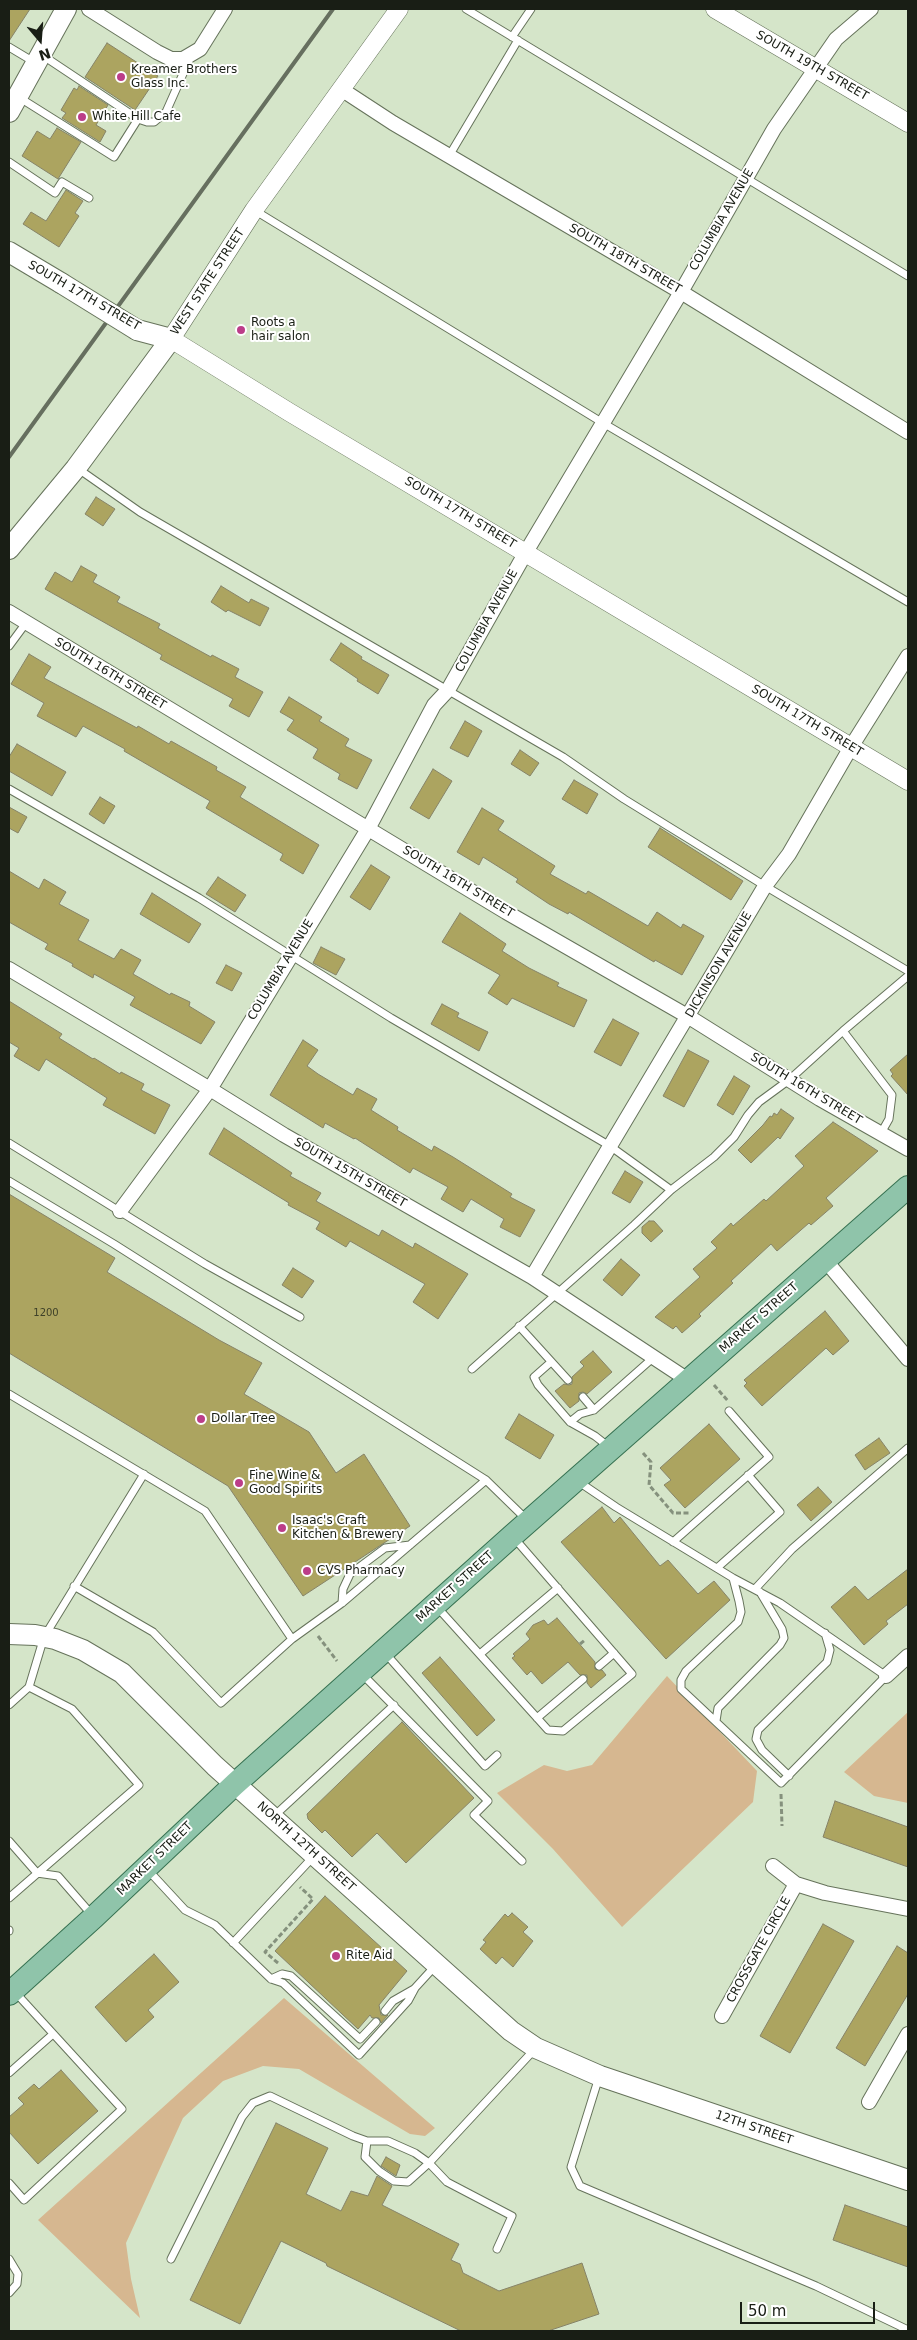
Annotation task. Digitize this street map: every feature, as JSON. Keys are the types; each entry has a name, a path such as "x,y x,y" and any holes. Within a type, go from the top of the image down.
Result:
{"main road":[{"path":"13,104 66,9"},
{"name":"SOUTH 17TH STREET","path":"9,252 137,330 171,339"},
{"name":"WEST STATE STREET","path":"9,549 76,468 171,339"},
{"name":"MARKET STREET","path":"11,1992 94,1917 235,1784 520,1529 908,1187"},
{"name":"NORTH 12TH STREET","path":"9,1634 44,1637 84,1650 122,1672 235,1784 511,2031 536,2048 600,2076"},
{"name":"12TH STREET","path":"600,2076 908,2180"}],"street":[{"path":"89,9 172,59 183,59 200,49 225,9"},
{"name":"WEST STATE STREET","path":"171,339 254,210 399,9"},
{"name":"SOUTH 19TH STREET","path":"715,9 908,122"},
{"name":"COLUMBIA AVENUE","path":"120,1211 210,1089 368,829 434,705 448,690 526,552 681,292 774,130 836,39 871,9"},
{"name":"SOUTH 18TH STREET","path":"341,89 393,123 681,292 908,432"},
{"name":"SOUTH 17TH STREET","path":"171,339 289,412 908,781"},
{"name":"SOUTH 16TH STREET","path":"9,612 506,912 689,1017 789,1080 908,1149"},
{"name":"DICKINSON AVENUE","path":"532,1277 689,1017 765,886 789,854 851,747 908,656"},
{"name":"SOUTH 15TH STREET","path":"9,969 284,1135 532,1277 688,1380"},
{"path":"825,1260 908,1359"},
{"path":"886,1676 908,1656"},
{"path":"773,1866 796,1884 825,1893 908,1910"},
{"name":"CROSSGATE CIRCLE","path":"722,2016 796,1884"},
{"path":"869,2102 908,2034"}],"lane":[{"path":"466,9 908,276"},
{"path":"449,156 531,9"},
{"path":"9,47 39,59 138,119 154,122 166,112 191,56"},
{"path":"13,104 114,157 138,119"},
{"path":"9,162 55,193 62,182 89,198"},
{"path":"254,210 603,423 908,602"},
{"path":"76,468 140,512 563,757 624,798 765,886 908,971"},
{"path":"9,646 26,623"},
{"path":"9,789 199,898 391,1018 610,1146 671,1190"},
{"path":"472,1369 671,1190 714,1156 734,1137 748,1114 759,1102 789,1080 908,976"},
{"path":"843,1031 892,1095 889,1119 881,1133"},
{"path":"9,1143 205,1264 300,1317"},
{"path":"9,1181 122,1249 486,1480 558,1588 632,1674 563,1732 548,1730 435,1605"},
{"path":"519,1326 568,1380"},
{"path":"570,1422 580,1414 589,1413 594,1410 654,1357"},
{"path":"551,1362 534,1377 535,1382 570,1422 595,1436 611,1450"},
{"path":"9,1395 205,1511 292,1639"},
{"path":"583,1397 594,1410"},
{"path":"673,1542 768,1456 731,1409"},
{"path":"757,1590 792,1550 908,1448"},
{"path":"9,1705 29,1687 44,1637 144,1474"},
{"path":"717,1568 780,1512 748,1475"},
{"path":"74,1586 153,1632 221,1703 292,1639 342,1603 486,1480"},
{"path":"576,1480 673,1542 757,1590 825,1633 886,1676 781,1783 681,1689 681,1680 686,1671 738,1622 741,1612 733,1578"},
{"path":"342,1603 343,1589 350,1574 385,1548 412,1544"},
{"path":"480,1654 558,1588"},
{"path":"716,1721 718,1708 784,1638 782,1629 757,1590"},
{"path":"788,1776 762,1750 756,1739 758,1730 827,1662 830,1650 825,1633"},
{"path":"384,1651 484,1766 497,1755"},
{"path":"599,1666 614,1653"},
{"path":"360,1672 488,1801 474,1815 522,1860"},
{"path":"537,1718 583,1679"},
{"path":"10,1894 37,1873 139,1784 72,1709 29,1687"},
{"path":"272,1817 394,1705"},
{"path":"9,1841 37,1873 58,1876 94,1917"},
{"path":"233,1943 314,1855"},
{"path":"146,1868 185,1910 215,1925 271,1979 283,1983 359,2055 408,2001 415,1988 436,1964"},
{"path":"271,1979 282,1974 291,1976 360,2039 376,2022"},
{"path":"385,2011 393,2002 415,1988"},
{"path":"9,2183 24,2200 122,2110 11,1992"},
{"path":"9,2073 52,2034"},
{"path":"367,2141 365,2157 394,2181 408,2182 429,2163 536,2048"},
{"path":"600,2076 571,2166 580,2186 816,2286 908,2330"},
{"path":"171,2259 242,2117 253,2103 270,2096 367,2141 388,2141 415,2153 429,2163 447,2182 512,2216 497,2249"},
{"path":"9,2259 18,2274 17,2284 9,2293"}],"path":[{"path":"712,1382 731,1409"},
{"path":"643,1453 651,1462 648,1485 673,1513 687,1511 689,1513"},
{"path":"316,1634 337,1661"},
{"path":"580,1644 585,1640"},
{"path":"781,1783 782,1826"},
{"path":"278,1963 265,1952 313,1899 300,1887"}],"shaded area":[{"path":"667,1676 757,1771 753,1802 622,1927 553,1849 497,1793 544,1765 567,1771 592,1765"},
{"path":"908,1712 908,1803 874,1796 844,1772"},
{"path":"284,1998 435,2128 425,2136 410,2134 299,2069 263,2066 223,2081 183,2118 126,2243 131,2279 140,2318 38,2220"}],"building":[{"path":"9,9 30,9 9,41"},
{"name":"Kreamer Brothers Glass Inc.","path":"107,43 158,76 135,110 85,77"},
{"name":"White Hill Cafe","path":"79,86 108,105 96,125 106,131 100,142 62,118 66,113 61,110 74,88 77,90"},
{"path":"57,128 81,142 58,179 22,156 37,131 50,139"},
{"path":"66,190 83,201 75,213 79,216 59,247 23,224 31,212 46,221"},
{"path":"96,497 115,509 103,526 85,514"},
{"path":"81,566 97,575 93,582 120,597 117,602 160,624 158,628 211,657 212,655 239,669 235,677 263,692 249,717 229,706 233,699 160,659 162,655 45,589 55,572 72,582"},
{"path":"221,586 249,603 251,599 269,608 260,626 228,610 226,612 211,602"},
{"path":"341,643 362,657 361,659 389,675 378,694 357,681 358,679 330,660"},
{"path":"29,654 51,667 44,678 169,744 171,741 217,767 216,770 246,787 240,797 319,845 303,874 280,860 283,854 206,808 210,801 124,751 125,749 83,726 76,737 37,716 44,703 11,684"},
{"path":"289,697 322,717 319,721 349,739 345,746 372,760 357,789 338,779 340,774 313,758 318,749 287,730 294,720 280,712"},
{"path":"465,721 482,731 468,757 450,748"},
{"path":"17,744 66,772 52,796 9,771 9,757"},
{"path":"520,750 539,763 530,776 511,764"},
{"path":"433,769 452,781 429,819 410,808"},
{"path":"574,780 598,794 587,814 562,799"},
{"path":"100,797 115,806 104,824 89,814"},
{"path":"9,807 27,817 18,833 9,828"},
{"path":"482,808 504,821 498,830 555,866 550,874 586,894 588,891 648,926 657,912 681,928 683,924 704,936 682,975 655,960 654,962 569,912 568,914 549,904 516,882 518,879 483,857 479,865 457,852"},
{"path":"660,828 743,881 731,900 648,847"},
{"path":"371,865 390,877 370,910 350,897"},
{"path":"9,871 39,889 44,879 66,892 59,904 89,920 78,940 114,959 121,949 141,960 133,974 170,995 171,993 190,1002 189,1006 215,1022 201,1044 130,1005 135,997 94,974 93,978 72,966 73,964 45,949 48,944 9,922"},
{"path":"218,877 246,895 235,912 206,894"},
{"path":"152,893 201,924 189,943 140,914"},
{"path":"460,913 506,944 502,951 529,968 559,983 557,986 587,1000 574,1027 512,998 507,1005 488,993 500,975 442,942"},
{"path":"321,947 345,959 336,975 313,963"},
{"path":"226,965 242,973 232,991 216,983"},
{"path":"9,1001 62,1034 59,1038 120,1074 121,1072 144,1084 141,1090 170,1105 155,1134 103,1105 107,1098 46,1059 39,1071 14,1056 19,1048 9,1042"},
{"path":"442,1004 459,1013 457,1017 488,1032 479,1051 431,1024"},
{"path":"613,1019 639,1033 621,1066 594,1052"},
{"path":"303,1040 318,1050 307,1066 353,1095 357,1088 377,1099 371,1110 398,1127 397,1130 432,1151 434,1146 453,1157 512,1194 510,1197 535,1210 520,1237 500,1227 504,1219 471,1199 463,1212 441,1199 448,1187 413,1168 410,1173 355,1138 325,1123 323,1128 270,1095"},
{"path":"688,1050 709,1061 684,1107 663,1096"},
{"path":"908,1054 908,1095 891,1076 893,1074 890,1070"},
{"path":"734,1076 750,1086 733,1115 717,1105"},
{"path":"781,1109 794,1118 780,1139 778,1137 751,1163 738,1150 770,1116 772,1117 774,1113 777,1115"},
{"path":"833,1122 878,1151 826,1198 833,1206 811,1225 809,1223 777,1251 771,1244 731,1281 733,1283 699,1314 701,1316 682,1333 676,1326 673,1329 655,1317 700,1277 693,1269 717,1248 711,1242 731,1223 733,1226 764,1199 766,1201 804,1166 795,1156"},
{"path":"224,1128 292,1173 290,1176 321,1193 316,1201 379,1236 382,1230 413,1248 415,1243 468,1274 438,1319 413,1302 425,1284 350,1241 346,1247 316,1229 320,1222 288,1205 289,1203 209,1154"},
{"path":"625,1171 643,1182 630,1203 612,1193"},
{"path":"9,1194 115,1258 107,1272 219,1340 262,1363 244,1394 309,1432 336,1473 364,1454 410,1526 303,1596 228,1486 9,1353"},
{"path":"649,1221 654,1221 663,1231 651,1242 642,1233 642,1227"},
{"path":"621,1259 640,1275 622,1296 603,1280"},
{"path":"293,1268 314,1281 302,1298 282,1285"},
{"path":"825,1311 849,1341 833,1355 826,1348 762,1406 744,1386 747,1383 744,1380"},
{"path":"593,1351 612,1372 587,1394 579,1393 579,1401 570,1408 555,1391 564,1384 572,1384 572,1377 584,1366 580,1362"},
{"path":"519,1414 554,1435 540,1459 505,1438"},
{"path":"709,1424 740,1459 685,1508 664,1485 671,1480 660,1468"},
{"path":"879,1438 890,1453 865,1470 855,1455"},
{"path":"818,1487 832,1502 811,1521 797,1505"},
{"path":"602,1507 614,1523 620,1517 660,1566 668,1560 698,1594 714,1581 730,1600 666,1659 561,1542"},
{"path":"908,1569 908,1604 886,1621 888,1624 864,1645 831,1607 855,1586 868,1600"},
{"path":"557,1618 595,1662 595,1669 602,1670 606,1675 591,1688 587,1683 587,1675 580,1675 568,1662 542,1684 531,1671 527,1675 512,1658 515,1656 513,1654 530,1639 526,1634 533,1625 544,1620 548,1625"},
{"path":"440,1657 495,1720 477,1736 422,1673"},
{"path":"402,1722 474,1798 406,1863 377,1833 352,1857 325,1830 322,1833 308,1819 307,1814"},
{"path":"835,1801 908,1827 908,1867 823,1837"},
{"path":"325,1896 407,1971 379,2005 381,2015 388,2015 381,2023 379,2018 372,2018 370,2015 358,2029 275,1951"},
{"path":"512,1913 528,1927 523,1932 533,1941 513,1967 502,1957 496,1964 480,1949 486,1942 483,1940 505,1914 508,1917"},
{"path":"823,1924 854,1941 790,2053 760,2036"},
{"path":"897,1946 908,1953 908,1994 865,2066 836,2048"},
{"path":"154,1954 179,1982 148,2010 154,2017 126,2042 95,2007"},
{"path":"61,2070 98,2111 38,2164 9,2132 9,2117 24,2104 18,2098 34,2084 39,2089"},
{"path":"276,2123 328,2148 306,2194 341,2211 351,2191 368,2196 377,2176 392,2186 382,2205 459,2244 451,2260 460,2264 463,2273 499,2291 582,2263 599,2314 548,2331 461,2331 327,2266 326,2263 281,2241 240,2324 190,2300"},
{"path":"386,2157 400,2165 396,2176 381,2166"},
{"path":"845,2205 908,2227 908,2267 833,2240"}],"railway":[{"path":"9,457 333,9"}],"place":[{"name":"Kreamer Brothers Glass Inc.","path":"121,77"},
{"name":"White Hill Cafe","path":"82,117"},
{"name":"Roots a hair salon","path":"241,330"},
{"name":"Dollar Tree","path":"201,1419"},
{"name":"Fine Wine & Good Spirits","path":"239,1483"},
{"name":"Isaac's Craft Kitchen & Brewery","path":"282,1528"},
{"name":"CVS Pharmacy","path":"307,1571"},
{"name":"Rite Aid","path":"336,1956"}]}
